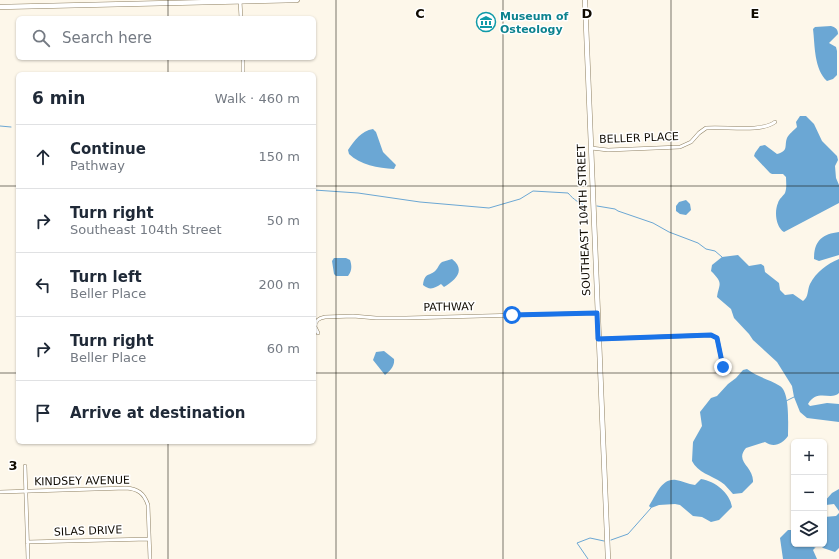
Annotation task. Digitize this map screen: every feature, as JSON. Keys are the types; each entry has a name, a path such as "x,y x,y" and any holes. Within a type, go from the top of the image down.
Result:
{"street":[{"path":"0,7 297,0"},
{"name":"SOUTHEAST 104TH STREET","path":"585,0 608,559"},
{"path":"240,1 241,16"},
{"path":"243,60 243,72"},
{"name":"BELLER PLACE","path":"591,148 608,150 672,148 686,145 706,128 760,128 771,125 775,122"},
{"name":"PATHWAY","path":"316,322 324,317 353,316 406,318 597,313"},
{"name":"PATHWAY","path":"316,329 318,333"},
{"path":"598,339 711,335 717,338 723,367"},
{"path":"25,466 28,559"},
{"name":"KINDSEY AVENUE","path":"0,492 134,489 140,491 146,498 148,505 150,559"},
{"name":"SILAS DRIVE","path":"27,542 150,539"}],"water":[{"path":"831,26 836,28 838,32 838,34 829,43 836,47 837,51 837,75 833,79 827,81 817,64 813,29 815,27"},
{"path":"800,116 806,116 814,124 822,141 837,156 838,160 835,166 836,178 839,185 839,203 784,232 779,227 776,219 776,211 780,199 786,191 786,177 783,174 770,173 754,156 760,146 765,145 777,154 785,150 787,138 797,127 796,122"},
{"path":"373,129 376,132 383,152 396,165 394,169 382,168 358,161 349,154 348,150 359,136"},
{"path":"686,200 690,204 691,210 686,215 680,214 676,211 676,206 679,202"},
{"path":"839,232 839,255 819,261 814,259 817,243 828,235"},
{"path":"738,255 749,266 761,264 764,266 765,272 779,283 780,290 785,295 793,294 803,301 806,298 810,284 815,276 830,263 839,259 839,393 832,396 816,397 808,404 810,406 827,403 839,404 839,422 807,418 800,412 794,397 792,386 777,362 753,340 734,318 731,309 717,297 720,284 718,279 711,271 712,265 722,257"},
{"path":"334,258 346,258 350,260 351,268 348,276 336,276 334,274 332,261"},
{"path":"452,259 456,263 459,271 452,281 444,287 441,284 435,288 426,287 423,285 426,276 434,272 442,262"},
{"path":"384,351 394,359 393,366 385,375 373,360 376,352"},
{"path":"747,369 783,389 788,409 788,436 783,441 775,445 765,442 746,448 742,457 743,461 751,472 753,482 742,493 733,494 723,483 701,471 694,465 692,461 693,442 702,426 700,412 711,398 717,396 743,370"},
{"path":"701,479 711,482 721,488 731,502 732,507 719,520 711,522 702,517 693,516 680,505 675,504 659,505 651,508 649,506 660,488 666,482 676,480 695,485"},
{"path":"839,489 839,511 834,504 827,505 827,499 832,493"},
{"path":"839,513 839,548 835,552 822,547 827,547 827,517 836,516"},
{"path":"788,530 791,530 791,547 814,547 813,550 817,559 783,559 780,538"}],"waterway":[{"path":"0,126 11,127"},
{"path":"316,190 358,193 420,202 489,208 520,199 533,191 568,193 572,198 587,206"},
{"path":"597,206 615,209 653,223 669,232 698,243 706,249 715,251 722,257"},
{"path":"786,401 794,397"},
{"path":"611,540 628,534 651,508"},
{"path":"588,559 577,543 590,538 604,541"}],"place":[{"name":"Museum of Osteology","path":"486,22"}],"route":[{"path":"512,315 597,313 598,339 711,335 717,338 723,367"}]}
